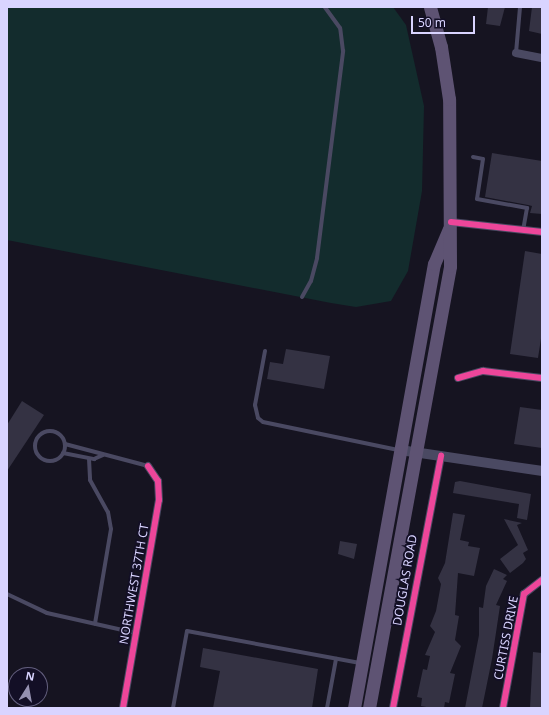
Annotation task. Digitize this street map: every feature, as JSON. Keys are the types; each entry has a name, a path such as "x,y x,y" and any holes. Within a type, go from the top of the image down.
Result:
{"main road":[{"path":"369,708 450,266 451,222 449,99 441,47 430,7"},
{"path":"354,708 434,264 451,222"}],"street":[{"path":"516,53 542,58"},
{"path":"451,222 542,232"},
{"path":"458,378 483,371 542,378"},
{"path":"400,450 542,471"},
{"name":"DOUGLAS ROAD","path":"393,708 441,456"},
{"name":"NORTHWEST 37TH CT","path":"124,708 159,500 158,482 148,466"},
{"name":"CURTISS DRIVE","path":"503,708 524,594 542,580"}],"lane":[{"path":"302,297 311,281 317,258 343,52 340,28 325,7"},
{"path":"516,53 520,7"},
{"path":"473,157 483,159 477,199 527,208 523,230"},
{"path":"265,351 255,405 258,418 263,422 400,450"},
{"path":"52,431 60,434 65,444 63,453 56,460 46,460 37,454 35,444 39,436 52,431"},
{"path":"65,444 96,450 103,455 148,466"},
{"path":"63,453 89,459 103,455"},
{"path":"89,459 90,480 108,512 111,529 95,624"},
{"path":"7,594 42,612 137,633"},
{"path":"173,708 187,632 362,663"},
{"path":"327,708 336,659"}],"green space":[{"path":"7,7 393,7 406,25 424,106 422,191 408,271 391,301 356,307 7,240"}],"building":[{"path":"488,7 505,7 500,26 486,24"},
{"path":"532,7 542,7 542,34 529,31"},
{"path":"492,153 542,161 542,214 530,213 532,206 485,197"},
{"path":"525,251 542,254 542,332 538,358 510,354"},
{"path":"286,349 330,356 324,389 267,379 270,362 283,364"},
{"path":"22,401 44,415 7,471 7,425"},
{"path":"520,407 542,410 542,448 514,444"},
{"path":"460,481 531,494 527,520 517,518 519,504 453,493 455,482"},
{"path":"453,513 465,515 460,540 469,542 468,546 480,548 474,576 458,573 455,615 459,616 455,640 461,646 450,673 455,674 449,703 445,702 444,708 432,708 421,706 422,698 417,697 423,669 427,670 430,656 425,655 435,632 430,626 436,611 441,584 438,578 445,563"},
{"path":"504,519 522,523 517,525 528,550 523,553 526,559 523,563 510,573 500,559 518,545"},
{"path":"340,541 357,544 354,559 338,554"},
{"path":"494,569 507,575 503,579 507,581 496,605 500,606 492,659 482,708 465,708 479,635 479,607 483,608 486,586"},
{"path":"203,648 318,669 312,708 213,708 220,671 200,667"},
{"path":"533,652 542,653 542,708 530,708"}],"cycle path":[{"path":"451,222 542,232"},
{"path":"458,378 483,371 542,378"},
{"path":"393,708 441,456"},
{"path":"123,708 159,500 158,481 148,466"},
{"path":"503,708 524,594 542,580"}]}
